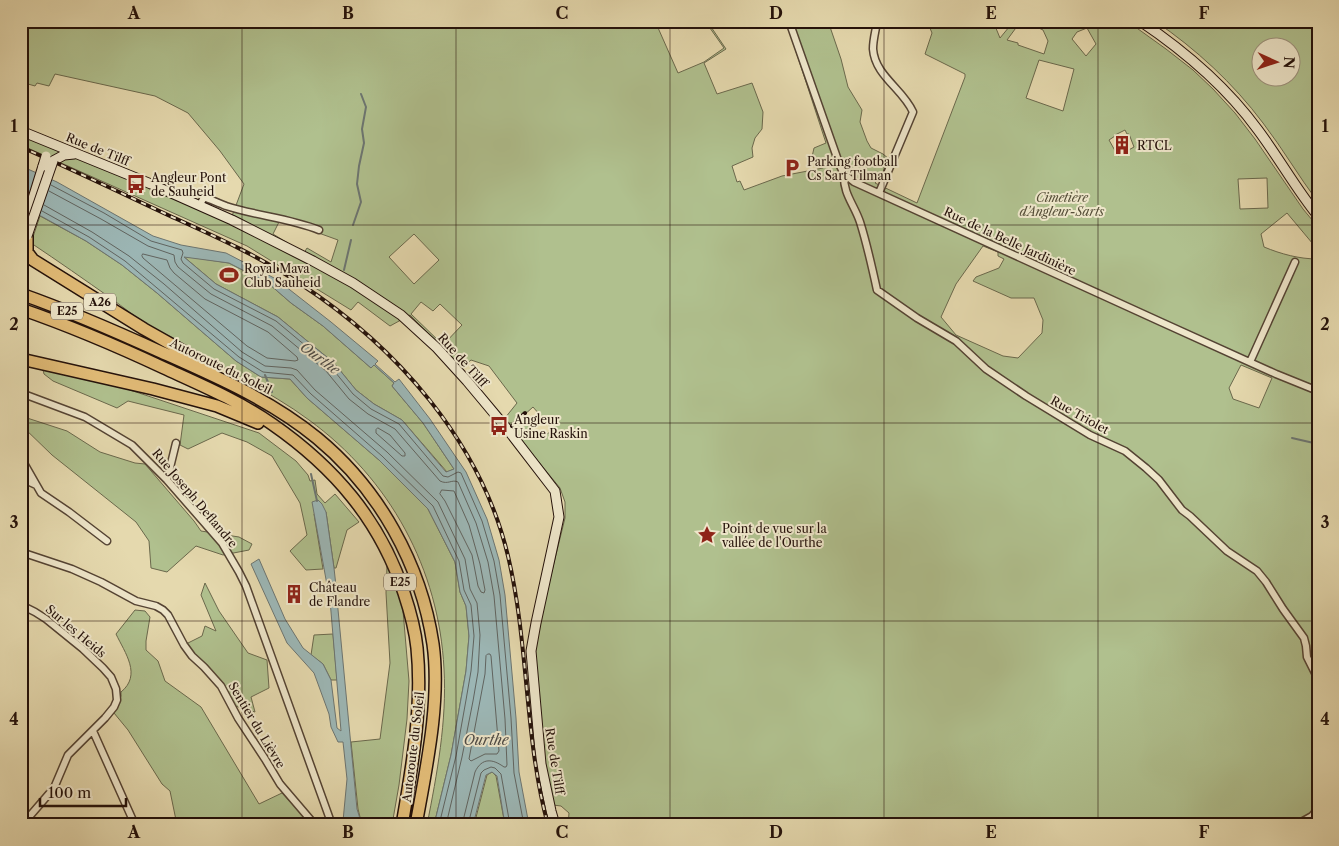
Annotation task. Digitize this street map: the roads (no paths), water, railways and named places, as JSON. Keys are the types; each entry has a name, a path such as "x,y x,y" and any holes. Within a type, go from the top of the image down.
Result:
{"highway":[{"path":"24,236 27,252 33,260 55,275"},
{"name":"A26","path":"22,257 208,365 232,384"},
{"name":"Autoroute du Soleil","path":"21,294 113,330 232,384 294,420 333,452 374,499 394,530 415,577 425,608 433,645 434,688 432,724 416,825"},
{"name":"Autoroute du Soleil","path":"21,309 107,342 207,388 256,414 309,452 346,488 368,517 392,561 407,604 417,647 419,686 415,742 402,825"},
{"path":"21,359 153,389 217,406 265,426 278,428"}],"main road":[{"path":"1140,21 1182,51 1230,96 1258,130 1318,216"},
{"name":"Rue de Tilff","path":"21,131 51,150 75,154 200,205 263,235 353,283 401,315 438,348 467,381 555,491 559,517 531,650 541,764 555,825"},
{"path":"22,257 24,236 51,150 75,154"}],"street":[{"path":"800,21 790,23 844,174"},
{"path":"877,21 873,48 876,62 883,74 906,99 913,112 879,193"},
{"name":"Rue de la Belle Jardinière","path":"844,174 854,182 1318,391"},
{"name":"Rue Triolet","path":"844,174 844,184 848,198 860,222 876,290 917,318 956,341 986,369 1026,396 1090,435 1125,451 1146,468 1159,480 1182,510 1223,547 1257,572 1266,582 1283,610 1304,638 1308,657 1318,679"},
{"path":"200,205 204,197 227,206 285,219 319,230"},
{"path":"1250,362 1295,262"},
{"name":"Rue Joseph Deflandre","path":"21,393 86,417 132,445 168,480 222,544 239,572 284,689 332,825"},
{"path":"168,480 176,443"},
{"path":"21,458 41,493 107,541"},
{"path":"21,478 36,485"},
{"name":"Sentier du Lièvre","path":"21,552 72,569 136,600 163,610 168,615 192,656 221,686 238,718 280,784 316,825"},
{"name":"Sur les Heids","path":"21,605 46,619 83,649 111,677 116,689 117,700 114,707 93,731"},
{"path":"22,825 54,788 68,755 93,731 135,825"},
{"path":"1296,825 1312,816 1318,809"}],"water":[{"name":"Ourthe","path":"21,166 57,182 153,236 181,245 226,253 276,279 378,361 375,364 395,382 399,379 430,419 466,472 487,519 499,560 505,595 519,772 529,825 505,825 497,776 492,772 486,775 473,825 434,825 451,755 466,671 469,636 466,606 460,592 455,562 428,509 379,460 307,398 290,379 261,377 236,361 122,265 86,241 21,205","holes":["184,257 229,263 268,283 291,303 323,326 371,368 374,365 394,383 392,386 423,423 454,469 446,472 402,420 374,404 356,390 334,363 278,317 216,284"]},
{"path":"318,500 326,512 337,595 329,596 312,502"},
{"path":"259,559 285,619 303,648 323,664 331,680 337,728 341,731 330,600 337,599 357,809 362,825 344,825 347,779 343,742 338,742 331,727 329,714 314,673 287,643 251,564"}],"waterway":[{"path":"353,225 361,202 357,184 364,143 362,129 366,107 361,94"},
{"path":"344,270 351,240"},
{"path":"265,375 272,392"},
{"path":"1292,438 1318,444"},
{"path":"311,474 317,501"}],"railway":[{"path":"21,147 220,239 284,273 335,308 369,336 401,367 430,400 456,436 478,474 495,514 508,556 520,623 530,724 540,792 548,825"},
{"path":"512,426 525,413"}],"place":[{"name":"RTCL","path":"1122,145"},
{"name":"Parking football Cs Sart Tilman","path":"792,168"},
{"name":"Angleur Pont de Sauheid","path":"136,184"},
{"name":"Royal Mava Club Sauheid","path":"229,275"},
{"name":"Angleur Usine Raskin","path":"499,426"},
{"name":"Point de vue sur la vallée de l'Ourthe","path":"707,535"},
{"name":"Château de Flandre","path":"294,594"}],"park label":[{"name":"Cimetière d'Angleur-Sarts","path":"1062,204"}]}
